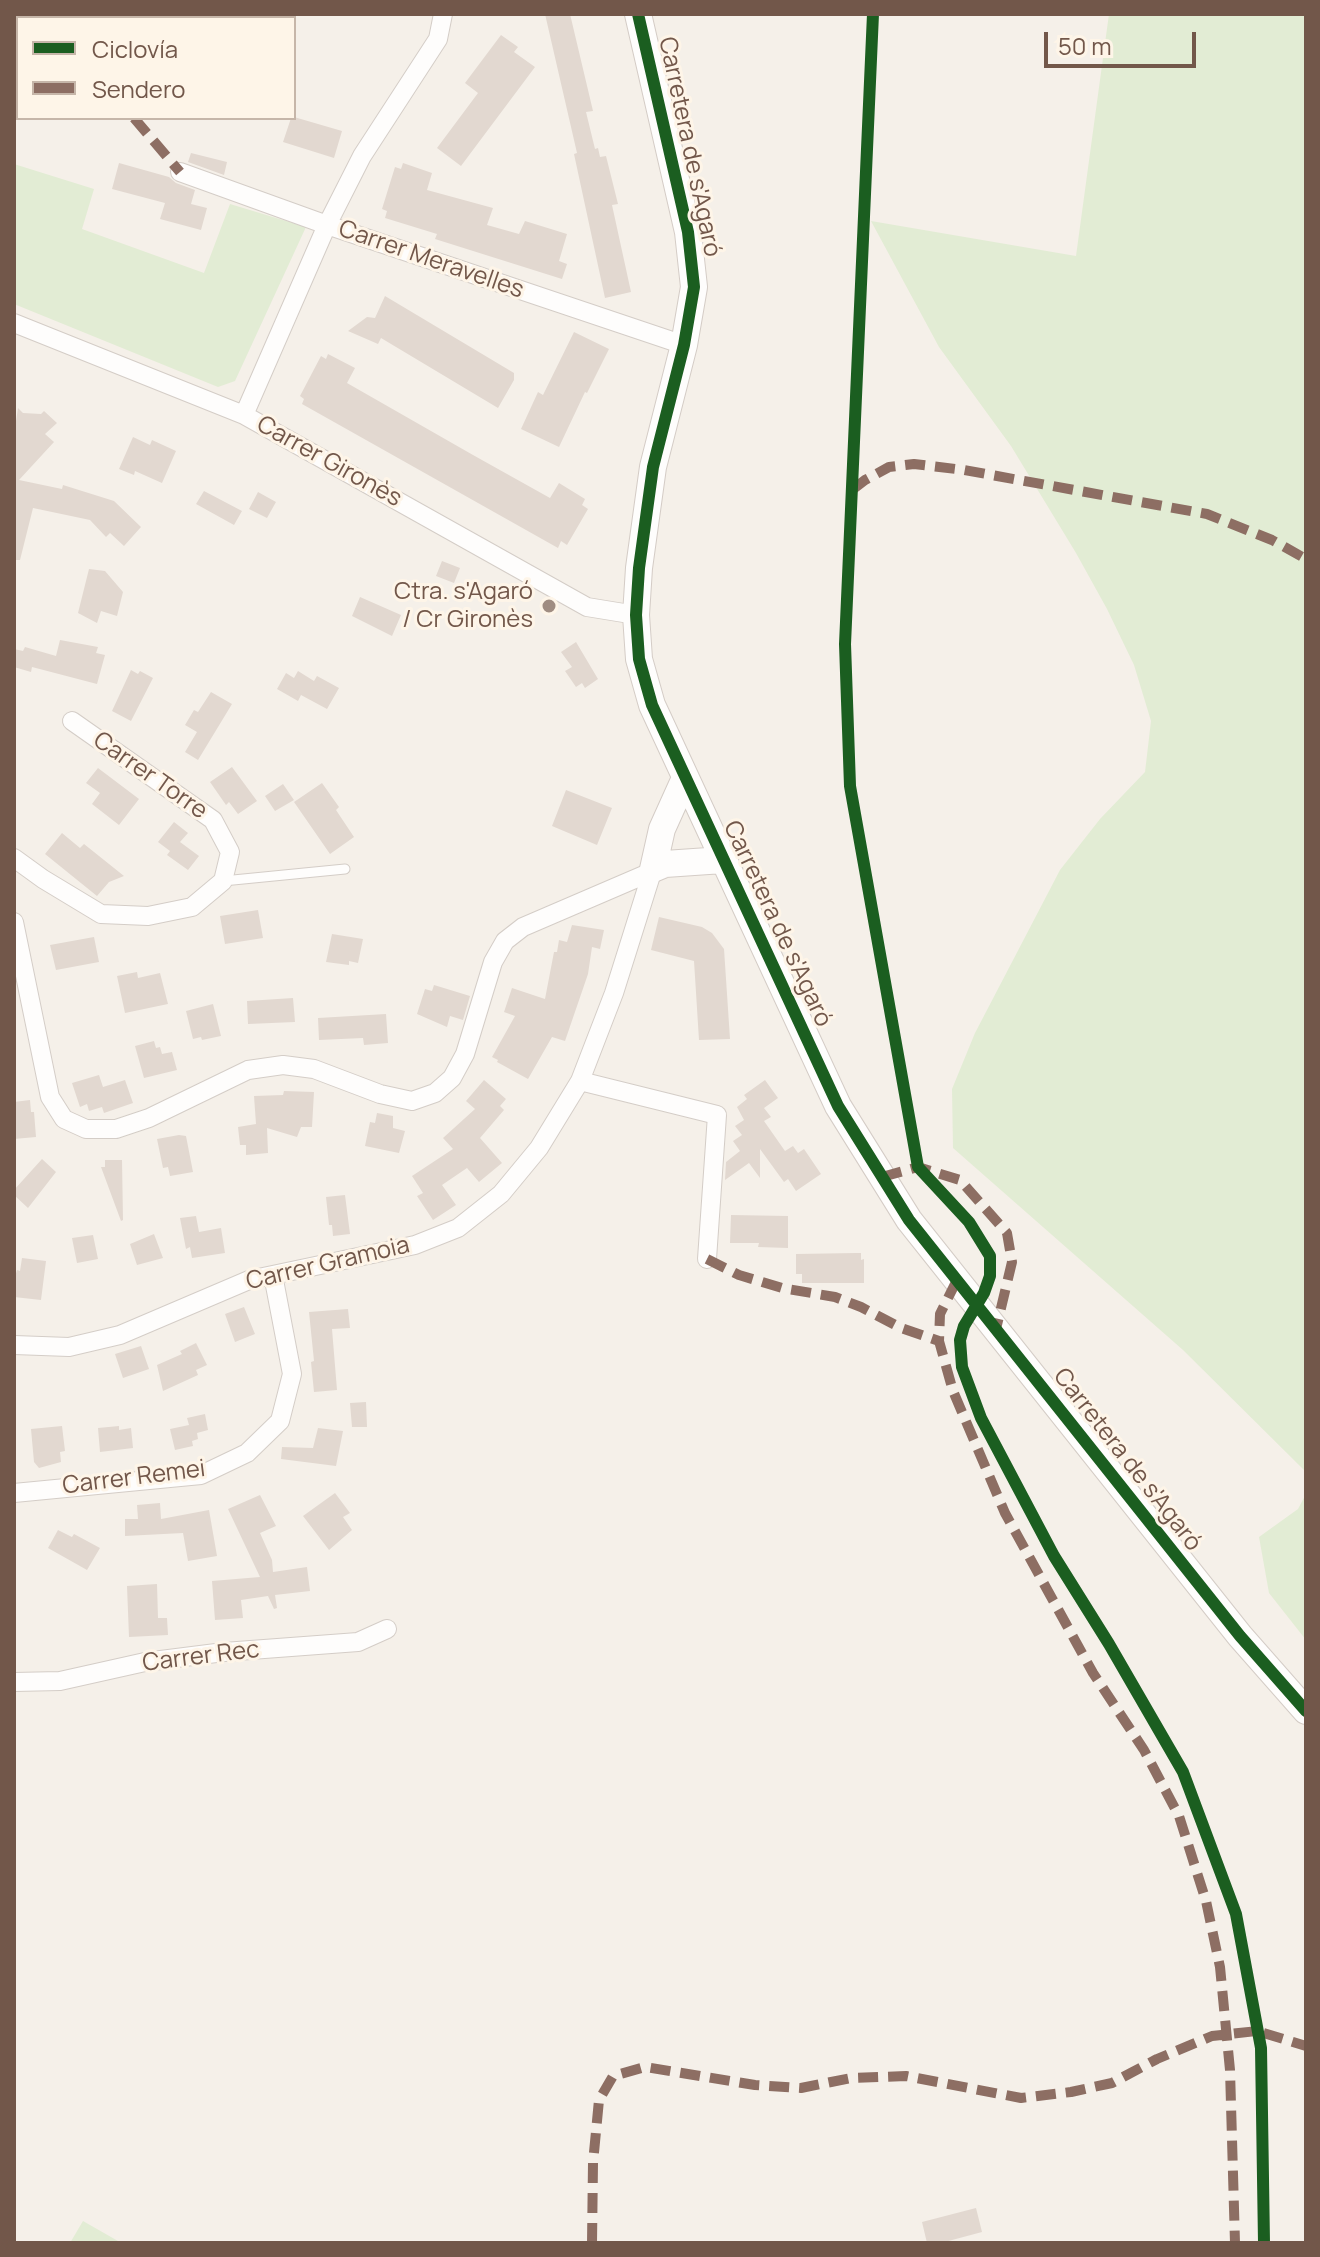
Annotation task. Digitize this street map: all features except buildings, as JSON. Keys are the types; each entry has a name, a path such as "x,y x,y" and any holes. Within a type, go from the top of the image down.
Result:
{"street":[{"path":"244,415 327,225 362,156 438,39 443,14"},
{"name":"Carretera de s'Agaró","path":"638,14 688,232 694,287 684,345 653,467 639,568 636,615 639,659 652,705 838,1106 909,1220 1240,1636 1306,1711"},
{"name":"Carrer Meravelles","path":"180,172 327,225 684,345"},
{"name":"Carrer Gironès","path":"14,323 244,415 587,607 636,615"},
{"name":"Carrer Torre","path":"72,721 213,820 230,852 223,881"},
{"path":"652,871 662,829 685,778"},
{"path":"662,829 707,827"},
{"path":"688,862 707,827"},
{"path":"14,858 101,914 148,916 192,907 223,881"},
{"path":"14,922 50,1097 64,1119 86,1129 116,1129 149,1118 248,1070 283,1065 314,1069 380,1094 412,1101 435,1093 452,1078 465,1054 493,962 505,941 523,927 665,864 723,860"},
{"name":"Carrer Gramoia","path":"14,1345 69,1347 120,1335 249,1280 415,1245 458,1228 501,1194 539,1148 580,1081 614,993 652,871"},
{"path":"580,1081 717,1115 707,1259"},
{"name":"Carrer Remei","path":"14,1493 201,1475 247,1453 280,1421 292,1374 273,1275"},
{"name":"Carrer Rec","path":"14,1682 60,1681 145,1662 224,1652 358,1642 387,1629"}],"lane":[{"path":"223,881 345,869"}],"green space":[{"path":"1109,14 1306,14 1306,1472 1183,1350 953,1148 952,1089 975,1033 1060,870 1100,819 1145,772 1151,721 1134,665 1076,553 1011,446 939,347 871,221 1076,256"},
{"path":"14,164 94,189 82,229 204,273 230,204 306,227 235,381 218,387 14,304"},
{"path":"1306,1494 1306,1640 1269,1593 1259,1537 1298,1509"},
{"path":"83,2221 118,2241 117,2243 70,2243"}],"marked path":[{"path":"136,120 180,172"},
{"path":"852,490 889,467 914,464 964,470 1207,514 1272,540 1306,559"},
{"path":"882,1177 918,1167 960,1180 1007,1233 1012,1262 996,1329"},
{"path":"707,1259 739,1275 782,1288 835,1297 901,1328 939,1341"},
{"path":"957,1280 940,1314 939,1341 953,1391 1005,1513 1093,1673 1144,1750 1179,1816 1206,1901 1220,1967 1230,2070 1235,2243"},
{"path":"592,2243 593,2163 599,2100 613,2076 645,2067 755,2085 801,2088 851,2078 906,2076 1021,2098 1112,2083 1157,2059 1212,2036 1257,2031 1306,2046"}],"cycle path":[{"path":"638,14 688,232 694,287 684,345 653,467 639,568 636,615 639,659 652,705 838,1106 909,1220 1240,1636 1306,1711"},
{"path":"873,14 845,644 850,786 918,1167 969,1222 990,1256 990,1276 984,1293 964,1326 960,1340 962,1367 981,1418 1054,1556 1183,1772 1236,1914 1261,2048 1264,2243"}],"place":[{"name":"Ctra. s'Agaró / Cr Gironès","path":"549,606"}]}
